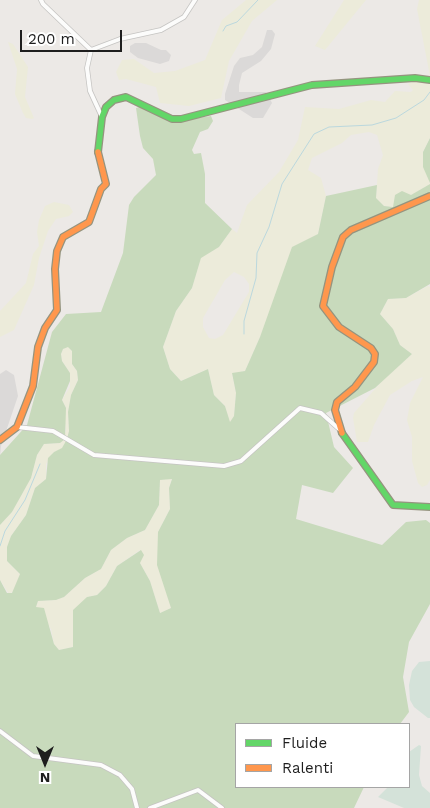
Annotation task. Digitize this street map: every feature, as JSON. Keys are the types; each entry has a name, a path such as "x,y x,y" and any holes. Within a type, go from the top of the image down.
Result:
{"street":[{"path":"41,0 91,50"},
{"path":"91,50 120,39 161,30 184,17 195,0"},
{"path":"91,50 87,68 90,91 102,117"},
{"path":"0,440 17,427 33,386 38,347 45,328 57,310 55,269 63,237 89,222 101,189 106,184 98,152 102,117 106,107 114,100 126,97 172,119 181,119 312,84 415,78 430,80"},
{"path":"340,430 335,410 337,402 355,387 374,362 375,354 371,348 339,327 323,306 332,267 343,237 351,230 430,196"},
{"path":"17,427 53,431 94,455 224,466 241,461 300,408 321,413 340,430 360,462 393,505 430,506"},
{"path":"0,731 33,756 101,765 120,775 132,789 137,808"},
{"path":"150,808 198,790 222,808"}],"shaded area":[{"path":"267,30 272,30 275,34 271,49 261,61 242,73 239,85 239,92 266,92 272,103 263,118 253,118 225,100 225,94 234,66 240,58 253,55 262,47"},
{"path":"135,43 146,43 161,50 166,50 171,55 169,61 160,64 138,58 130,52 130,46"},
{"path":"6,370 14,375 18,396 1,446 0,457 0,374"},
{"path":"430,661 430,718 428,718 414,707 410,700 409,685 412,671 419,662"},
{"path":"419,745 421,746 419,775 422,786 430,793 430,808 404,808 378,797 387,788 410,788 410,751"}],"green space":[{"path":"246,0 277,0 252,21 229,61 221,98 189,106 160,103 156,87 126,79 119,80 116,72 122,60 134,59 154,73 175,71 205,60 222,20"},
{"path":"344,0 366,0 325,50 315,46"},
{"path":"419,0 430,0 430,76 417,9"},
{"path":"8,42 13,44 28,67 25,97 34,118 32,119 26,118 15,94 17,69"},
{"path":"414,81 430,84 430,138 423,152 430,184 393,207 384,206 376,198 378,169 383,155 377,135 369,132 351,135 342,143 312,158 308,170 321,178 326,196 318,234 260,337 245,371 232,374 236,393 234,416 230,423 225,406 214,395 208,369 181,381 170,369 163,347 176,311 192,288 201,257 219,247 232,229 237,233 247,205 279,172 298,140 305,107 339,109 371,100 385,102 395,91 411,92 413,90 408,84","holes":["234,272 244,277 249,284 249,292 223,335 215,339 209,338 203,327 203,318 225,280"]},
{"path":"142,106 172,122 211,116 213,121 208,129 200,132 192,150 194,154 201,153 205,174 205,203 232,229 219,247 201,258 192,288 176,311 163,347 170,369 181,381 208,369 214,395 225,406 230,422 234,416 236,393 232,373 245,371 260,337 292,247 318,234 326,196 377,185 376,198 384,206 393,207 395,195 402,191 411,195 430,184 430,284 406,298 388,299 380,314 393,329 400,345 412,354 375,388 326,413 334,447 353,468 333,493 302,485 296,519 382,545 406,522 426,520 430,523 430,604 409,642 403,677 409,712 401,723 235,723 235,788 364,788 354,808 0,808 0,580 7,593 12,593 20,574 7,561 7,547 11,536 26,515 35,488 46,479 48,458 62,448 67,439 71,395 78,380 77,371 72,364 72,351 68,347 63,349 61,354 62,361 70,373 70,381 62,400 66,408 65,439 60,443 44,444 37,455 31,478 12,512 0,525 0,455 27,425 52,332 66,314 101,312 123,253 129,205 134,197 156,175 153,159 143,148 136,108","holes":["172,479 169,488 170,509 158,532 157,565 171,608 160,613 150,581 140,563 144,555 141,550 117,566 106,586 97,595 87,597 73,610 73,647 59,650 54,644 44,608 36,607 38,601 56,600 64,597 85,578 101,569 111,550 127,538 145,530 159,505 160,480"]},
{"path":"430,138 430,183 423,167 423,152"},
{"path":"54,202 69,205 73,212 69,216 56,219 48,231 39,258 34,285 14,330 0,337 0,311 26,283 33,254 39,246 37,232 39,220 45,206"},
{"path":"428,286 430,287 430,480 427,485 422,487 418,483 412,461 412,437 407,420 410,403 423,377 412,381 390,395 374,425 368,442 357,442 353,418 354,413 382,381 412,354 400,345 393,329 380,314 388,299 406,298"},
{"path":"68,346 72,351 72,364 77,371 78,380 71,395 68,412 69,431 62,449 54,452 46,464 46,479 35,488 26,515 11,536 7,561 20,574 14,591 9,594 0,580 0,525 12,512 31,478 37,455 44,444 60,443 66,431 64,416 66,408 62,400 70,387 70,373 62,361 61,354 63,349"},
{"path":"172,478 169,488 170,509 158,532 171,608 160,613 150,581 140,563 140,550 117,566 106,586 97,595 87,597 73,647 59,650 54,644 51,629 36,607 38,601 56,600 64,597 85,578 101,569 111,550 127,538 145,530 159,505 160,480"}],"waterway":[{"path":"223,31 226,26 237,22 258,0"},
{"path":"244,334 244,321 256,278 257,253 269,227 282,184 314,134 329,127 372,125 396,118 424,100 430,92"},
{"path":"0,546 5,531 25,500 40,464"}],"traffic: fast":[{"path":"98,152 102,117 106,107 114,100 126,97 172,119 181,119 312,85 415,78 430,80"},
{"path":"342,433 393,505 430,507"}],"traffic: slow":[{"path":"0,440 17,427 33,386 38,347 45,328 57,310 55,269 57,251 63,237 89,222 101,189 106,184 98,152"},
{"path":"342,433 335,410 337,402 355,387 374,362 375,354 371,348 339,327 323,306 332,267 343,237 351,230 430,196"}]}
